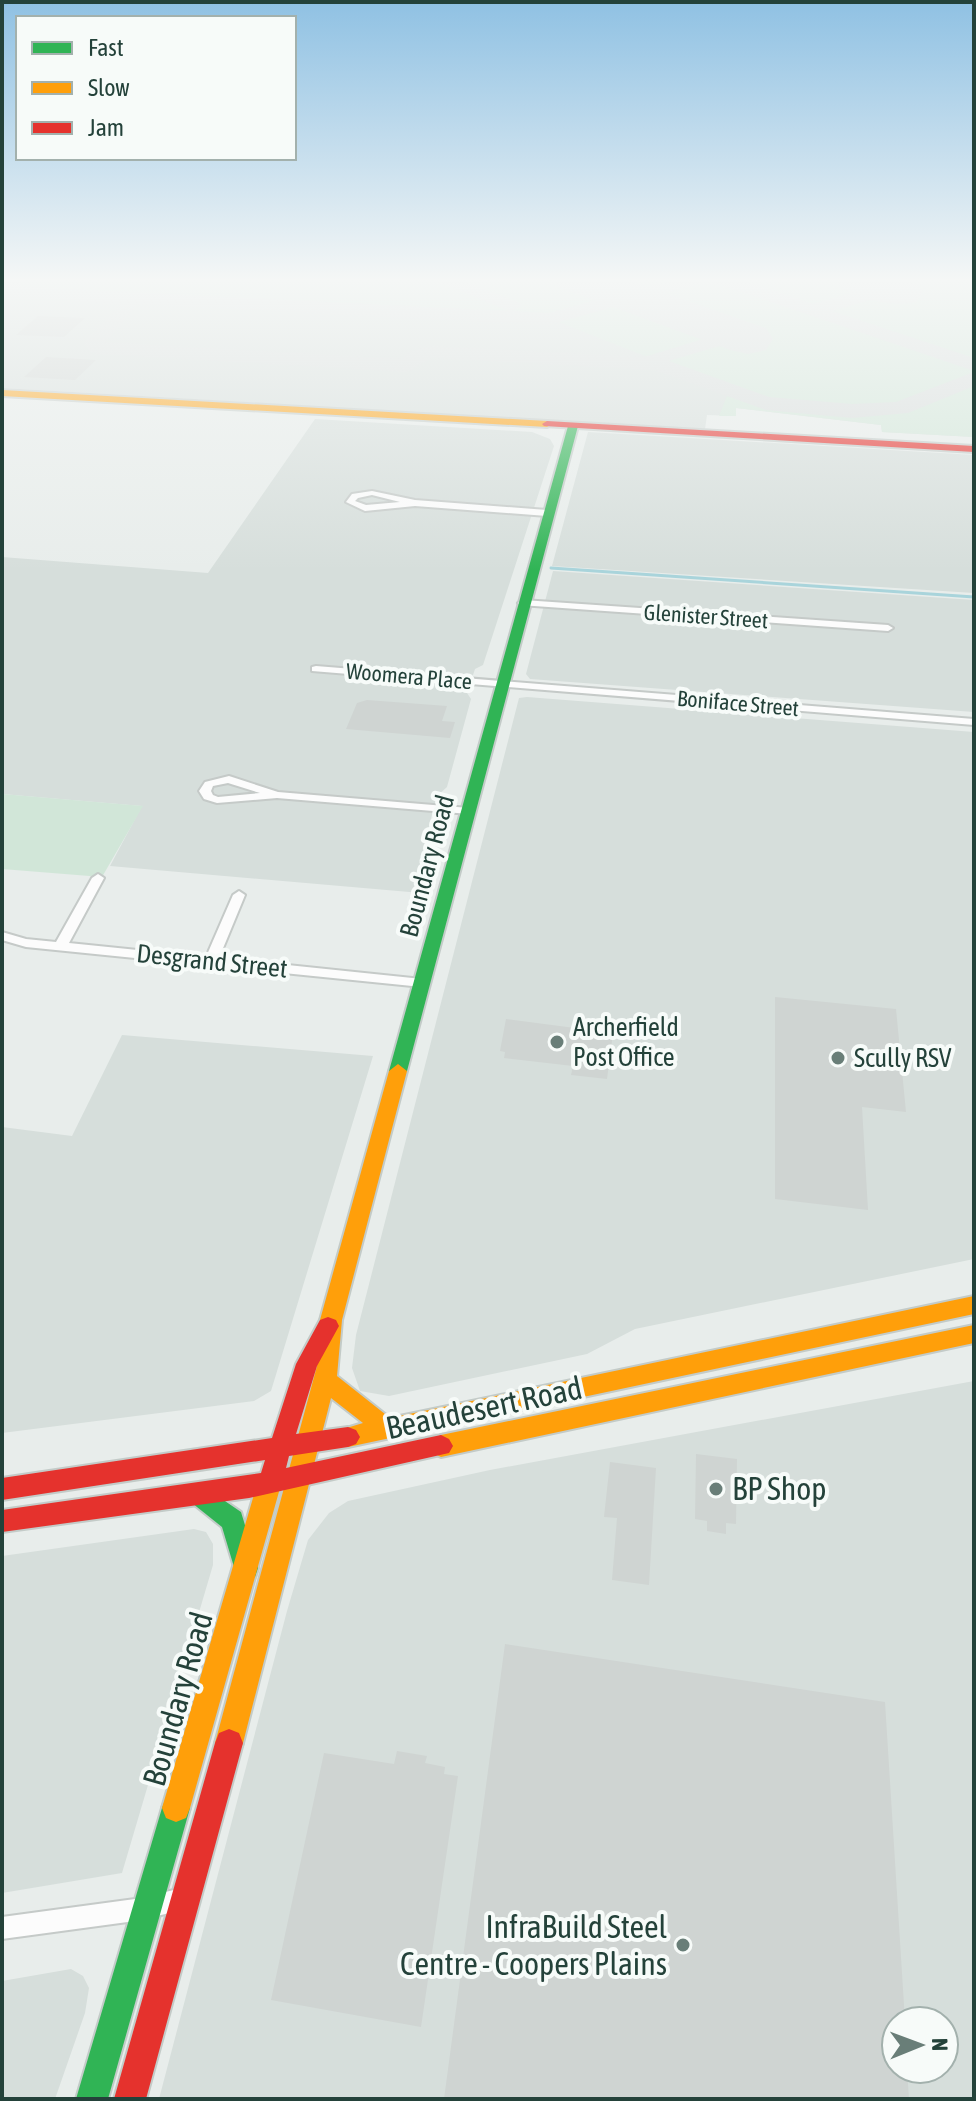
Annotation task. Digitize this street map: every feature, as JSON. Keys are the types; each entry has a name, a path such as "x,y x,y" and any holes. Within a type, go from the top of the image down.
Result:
{"main road":[{"path":"2,395 549,425 571,434 974,449"},
{"name":"Boundary Road","path":"130,2099 188,1897 308,1445 324,1379 331,1320 547,513 571,434"},
{"name":"Beaudesert Road","path":"2,1489 308,1445 974,1305"},
{"name":"Boundary Road","path":"92,2099 279,1450 307,1364 331,1320"},
{"name":"Beaudesert Road","path":"2,1521 200,1495 270,1482 974,1334"},
{"path":"324,1379 386,1428"},
{"path":"200,1495 232,1520 246,1568"}],"street":[{"path":"415,503 365,508 350,502 355,496 372,493 415,503 547,513"},
{"name":"Glenister Street","path":"523,603 888,628"},
{"name":"Woomera Place","path":"316,669 502,685"},
{"name":"Boniface Street","path":"502,685 974,722"},
{"path":"277,795 224,779 209,784 205,791 208,797 217,800 277,795 469,811"},
{"path":"61,945 98,878"},
{"path":"211,961 239,895"},
{"name":"Desgrand Street","path":"2,936 422,983"},
{"path":"2,1928 150,1906 188,1897"}],"shaded area":[{"path":"2,375 974,375 974,437 882,432 881,425 736,408 736,416 707,415 705,429 2,388"},
{"path":"315,419 532,432 550,439 554,446 483,665 475,669 467,693 471,699 447,787 437,796 430,822 436,831 421,893 110,866 142,806 2,794 2,557 208,573"},
{"path":"588,432 974,455 974,593 552,566"},
{"path":"553,571 974,600 974,712 530,679 526,674"},
{"path":"519,698 974,732 974,1259 635,1329 587,1354 389,1396 360,1391 352,1368 356,1335"},
{"path":"122,1035 373,1056 271,1391 254,1401 2,1433 2,1127 72,1136"},
{"path":"974,1381 974,2099 159,2099 308,1540 329,1513 348,1501 490,1470"},
{"path":"194,1529 206,1532 213,1544 213,1565 122,1873 2,1893 2,1556"},
{"path":"71,1969 83,1976 89,1988 85,2013 55,2099 2,2099 2,1981"}],"green space":[{"path":"694,375 974,375 974,437 882,432 881,425 736,408 736,416 719,416 727,396 755,399"},
{"path":"2,794 143,806 102,877 2,869"}],"building":[{"path":"26,375 80,375 75,380 24,377"},
{"path":"367,700 447,706 442,721 455,722 450,738 346,729 357,703"},
{"name":"Scully RSV","path":"775,997 896,1009 906,1112 862,1107 868,1210 775,1199"},
{"name":"Archerfield Post Office","path":"506,1019 613,1033 607,1079 571,1075 573,1066 504,1058 505,1052 500,1051"},
{"name":"BP Shop","path":"696,1454 737,1459 736,1524 726,1523 726,1534 707,1531 707,1521 695,1519"},
{"path":"610,1462 656,1468 649,1585 612,1580 617,1518 604,1517"},
{"name":"InfraBuild Steel Centre - Coopers Plains","path":"505,1644 885,1702 904,2005 880,2005 880,2085 908,2085 909,2099 444,2099"},
{"name":"InfraBuild Steel Centre - Coopers Plains","path":"397,1751 427,1756 425,1763 445,1767 444,1774 458,1776 421,2027 271,2000 324,1753 394,1764"}],"waterway":[{"path":"551,568 974,597"}],"taxiway":[{"path":"688,375 766,403 852,411 900,408 974,378"}],"traffic: fast":[{"path":"398,1071 573,426"},
{"path":"200,1495 232,1520 246,1568"},
{"path":"92,2099 176,1808"}],"traffic: slow":[{"path":"2,393 547,424"},
{"path":"229,1743 328,1366 331,1320 398,1071"},
{"path":"348,1437 974,1305"},
{"path":"441,1446 974,1334"},
{"path":"324,1379 386,1428"},
{"path":"176,1808 270,1481"}],"traffic: jam":[{"path":"547,424 974,449"},
{"path":"270,1481 307,1364 328,1326"},
{"path":"2,1489 348,1437"},
{"path":"2,1521 249,1487 441,1446"},
{"path":"130,2099 229,1743"}],"place":[{"name":"Archerfield Post Office","path":"557,1042"},
{"name":"Scully RSV","path":"838,1058"},
{"name":"BP Shop","path":"716,1489"},
{"name":"InfraBuild Steel Centre - Coopers Plains","path":"683,1945"}]}
